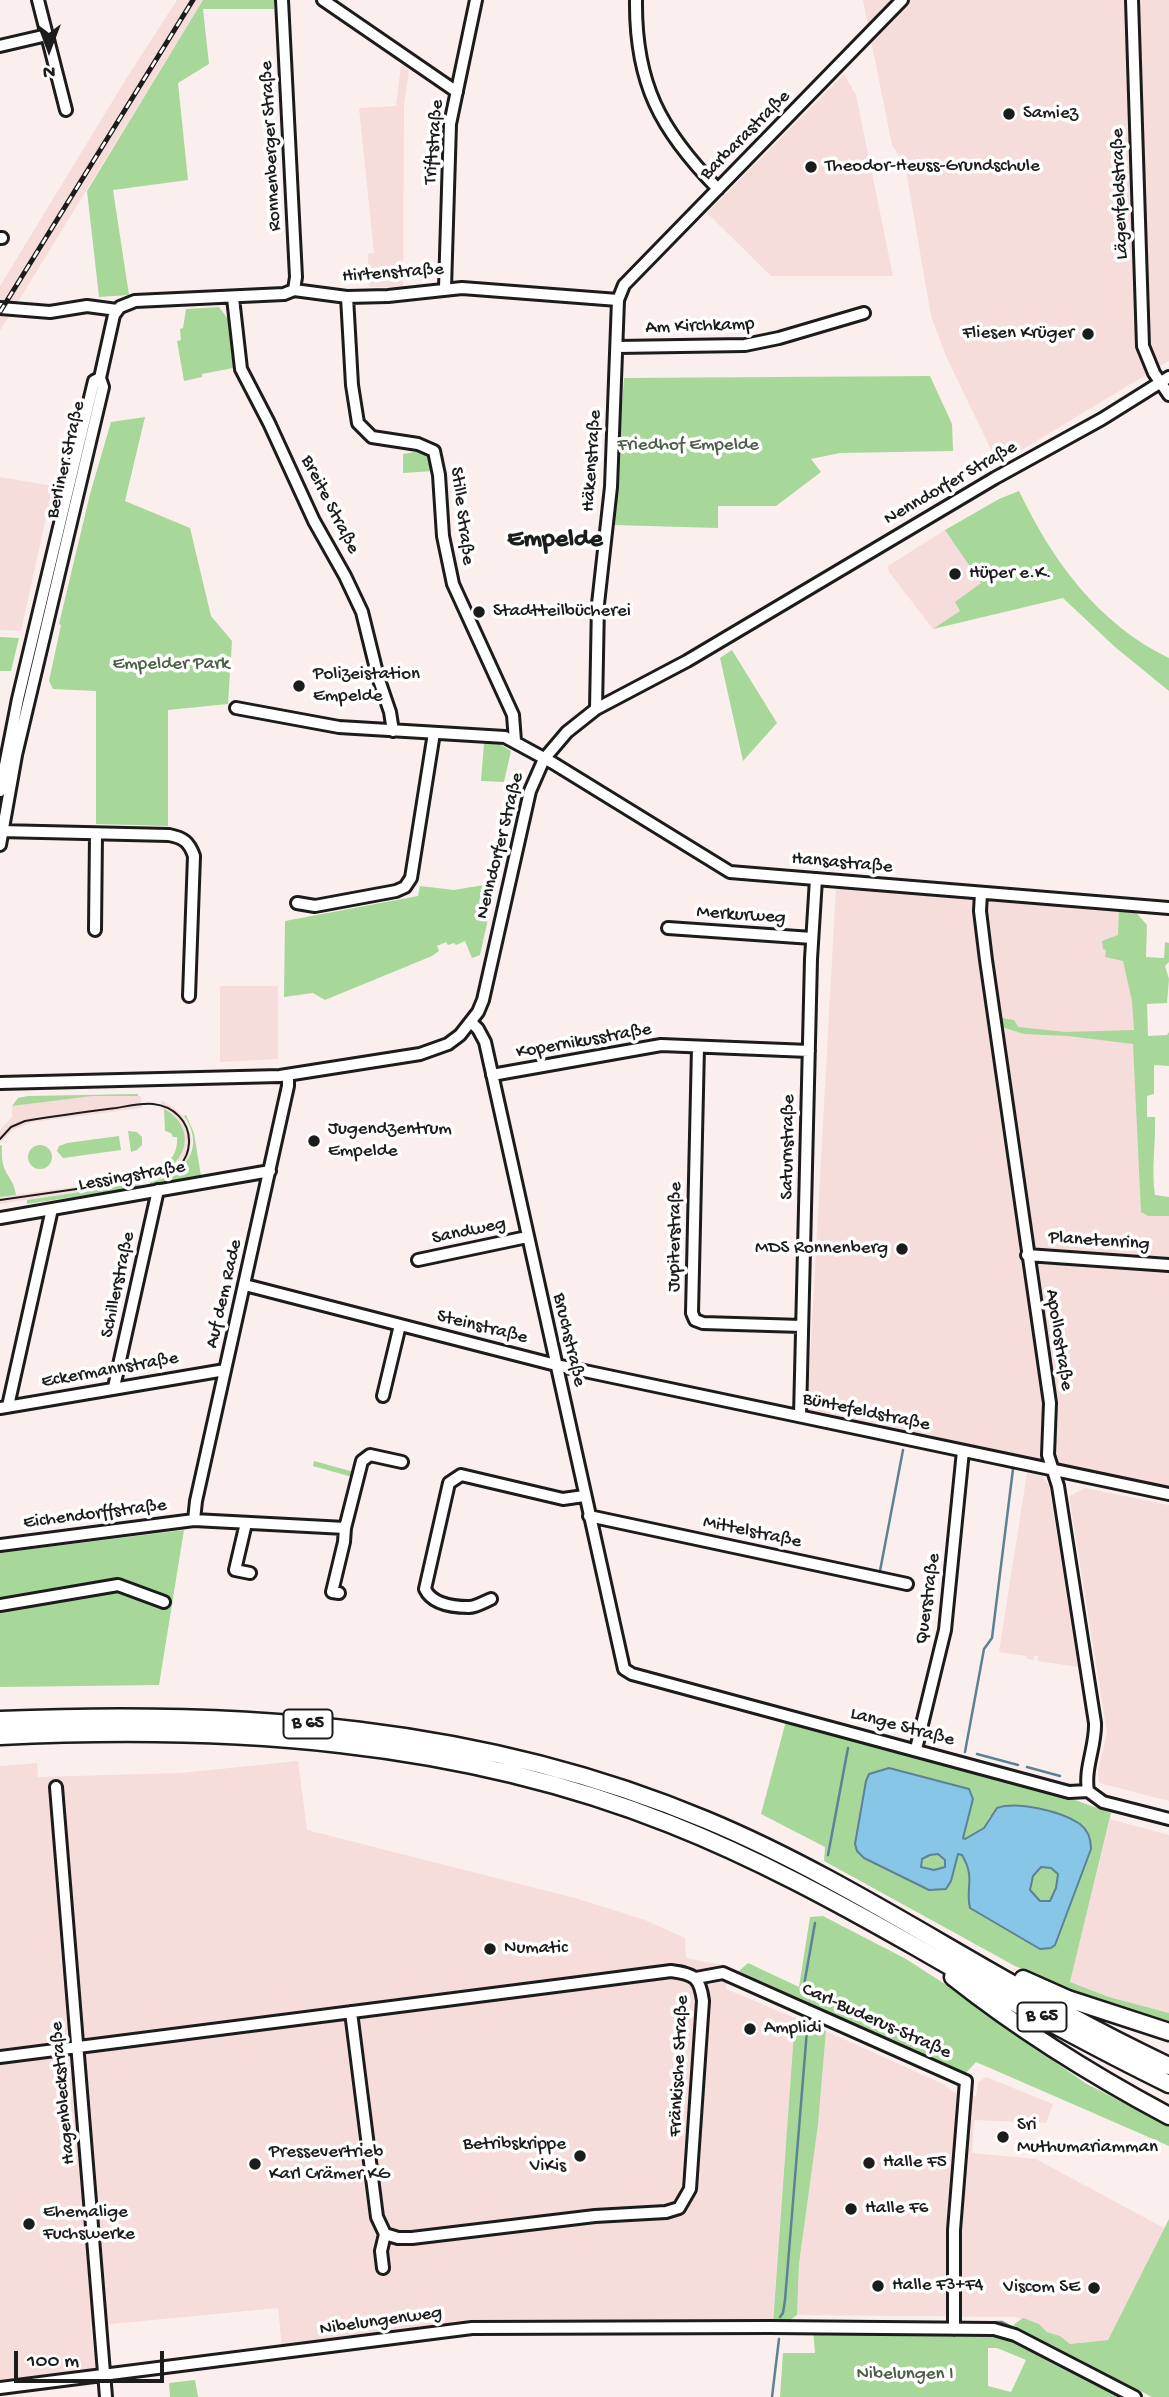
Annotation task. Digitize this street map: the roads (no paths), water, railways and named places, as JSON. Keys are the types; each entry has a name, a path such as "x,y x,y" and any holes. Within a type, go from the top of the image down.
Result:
{"highway":[{"name":"B 65","path":"0,1720 161,1717 346,1727 408,1736 521,1759 610,1784 706,1820 807,1868 1060,2011 1169,2066"},
{"name":"B 65","path":"0,1736 136,1733 254,1736 343,1743 404,1751 516,1774 608,1800 709,1840 856,1912 1098,2049 1169,2084"},
{"path":"916,1947 992,2007 1110,2085 1169,2116"},
{"path":"959,1952 1068,1999 1169,2032"}],"street":[{"path":"38,0 66,110"},
{"name":"Ronnenberger Straße","path":"282,0 296,277 293,290"},
{"path":"323,0 457,92"},
{"name":"Triftstraße","path":"445,288 450,124 476,0"},
{"path":"636,0 636,37 641,66 651,97 678,143 718,189"},
{"name":"Barbarastraße","path":"618,299 624,285 902,0"},
{"name":"Lägenfeldstraße","path":"1132,0 1143,346 1154,373 1165,380 1169,395"},
{"path":"0,46 47,35"},
{"name":"Hirtenstraße","path":"117,310 126,303 135,301 284,295 293,290 347,297 388,296 462,288 618,299"},
{"name":"Stille Straße","path":"347,297 352,385 358,424 372,437 418,444 434,451 439,475 443,536 453,584 513,715 515,741"},
{"name":"Breite Straße","path":"233,298 241,369 245,380 362,612 393,731"},
{"name":"Häkenstraße","path":"596,709 598,604 611,487 618,299"},
{"path":"0,308 50,312 87,306 117,310 100,378"},
{"name":"Am Kirchkamp","path":"617,347 762,343 864,313"},
{"name":"Berliner Straße","path":"0,791 21,687 79,442 94,381 100,378 103,387 16,755 0,845"},
{"name":"Nenndorfer Straße","path":"0,1083 225,1079 288,1075 435,1049 460,1035 483,1000 530,790 544,759 566,732 596,709 687,661 1165,380"},
{"path":"236,708 339,727 505,737 515,741"},
{"path":"297,903 315,906 405,887 411,878 434,733"},
{"name":"Hansastraße","path":"515,741 730,872 1169,908"},
{"path":"1,831 182,837 190,845 194,856 189,996"},
{"path":"94,930 96,834"},
{"name":"Saturnstraße","path":"800,1416 812,938 816,879"},
{"name":"Apollostraße","path":"981,893 984,947 1050,1403 1048,1455 1058,1486 1095,1723 1087,1772 1088,1791"},
{"name":"Merkurweg","path":"668,928 812,938"},
{"name":"Bruchstraße","path":"471,1022 485,1042 624,1669"},
{"name":"Kopernikusstraße","path":"492,1075 662,1045 809,1051"},
{"name":"Jupiterstraße","path":"698,1047 692,1313 695,1320 703,1323 802,1326"},
{"name":"Auf dem Rade","path":"194,1520 196,1501 246,1285 288,1086 288,1075"},
{"name":"Lessingstraße","path":"0,1218 270,1171"},
{"name":"Schillerstraße","path":"114,1387 158,1190"},
{"path":"4,1407 52,1209"},
{"name":"Sandweg","path":"418,1260 527,1237"},
{"name":"Planetenring","path":"1027,1255 1169,1265"},
{"name":"Steinstraße","path":"246,1285 556,1365"},
{"path":"383,1396 400,1325"},
{"name":"Büntefeldstraße","path":"556,1365 1169,1494"},
{"name":"Eckermannstraße","path":"4,1407 225,1370"},
{"name":"Querstraße","path":"916,1749 945,1630 963,1451"},
{"path":"339,1593 332,1592 362,1461 370,1455 402,1462"},
{"path":"491,1599 471,1607 436,1602 429,1597 425,1589 449,1483 461,1475 563,1499 584,1496"},
{"name":"Mittelstraße","path":"589,1516 907,1584"},
{"name":"Eichendorffstraße","path":"0,1545 194,1520 345,1528"},
{"path":"246,1524 235,1570 250,1573"},
{"path":"0,1605 118,1584 164,1602"},
{"name":"Lange Straße","path":"624,1669 632,1674 1069,1792 1088,1791 1103,1801 1169,1819"},
{"name":"Hagenbleckstraße","path":"56,1787 106,2397"},
{"name":"Fränkische Straße","path":"0,2057 671,1971 696,1978 701,1986 703,2001 690,2189 679,2208 666,2212 595,2216 412,2238 385,2234"},
{"name":"Carl-Buderus-Straße","path":"696,1978 723,1973 966,2081 954,2230 954,2329"},
{"path":"351,2012 377,2217 385,2234 381,2251 383,2268"},
{"name":"Nibelungenweg","path":"0,2388 472,2328 954,2329"},
{"path":"954,2329 994,2329 1007,2332 1135,2397"}],"water":[{"path":"889,1768 969,1789 973,1799 963,1838 965,1839 984,1828 997,1808 1006,1806 1051,1811 1083,1826 1091,1849 1055,1945 1040,1949 970,1908 968,1870 962,1855 958,1854 951,1881 946,1889 929,1890 864,1858 857,1851 855,1844 869,1774","holes":["938,1854 945,1860 945,1867 934,1870 921,1867 922,1859","1041,1867 1051,1868 1058,1874 1050,1901 1040,1901 1030,1890 1033,1876"]}],"waterway":[{"path":"880,1571 903,1450"},
{"path":"965,1752 984,1649 992,1638 1013,1469"},
{"path":"828,1855 848,1748"},
{"path":"977,1754 1018,1765"},
{"path":"1027,1767 1060,1776"},
{"path":"803,1991 815,1923"},
{"path":"780,2317 785,2300 807,2030"},
{"path":"851,2322 949,2323"},
{"path":"958,2323 1002,2322 1054,2349"},
{"path":"772,2397 779,2339"}],"tram line":[{"path":"0,1139 11,1127 25,1121 148,1104 161,1105 174,1112 184,1122 189,1135 188,1150 180,1165 160,1177 0,1200"}],"railway":[{"path":"0,312 193,0"}],"place":[{"name":"Samiez","path":"1009,114"},
{"name":"Theodor-Heuss-Grundschule","path":"811,167"},
{"name":"Fliesen Krüger","path":"1088,334"},
{"name":"Hüper e.K.","path":"955,574"},
{"name":"Stadtteilbücherei","path":"479,612"},
{"name":"Polizeistation Empelde","path":"299,686"},
{"name":"Jugendzentrum Empelde","path":"314,1141"},
{"name":"MDS Ronnenberg","path":"902,1249"},
{"name":"Numatic","path":"490,1949"},
{"name":"Amplidi","path":"750,2029"},
{"name":"Sri Muthumariamman","path":"1003,2137"},
{"name":"Betribskrippe ViKis","path":"580,2156"},
{"name":"Halle F5","path":"869,2163"},
{"name":"Pressevertrieb Karl Crämer KG","path":"255,2164"},
{"name":"Halle F6","path":"851,2209"},
{"name":"Ehemalige Fuchswerke","path":"29,2224"},
{"name":"Halle F3+F4","path":"878,2286"},
{"name":"Viscom SE","path":"1094,2288"}],"district":[{"name":"Empelde","path":"555,541"}],"park label":[{"name":"Friedhof Empelde","path":"688,446"},
{"name":"Empelder Park","path":"171,665"},
{"name":"Nibelungen I","path":"905,2375"}]}
